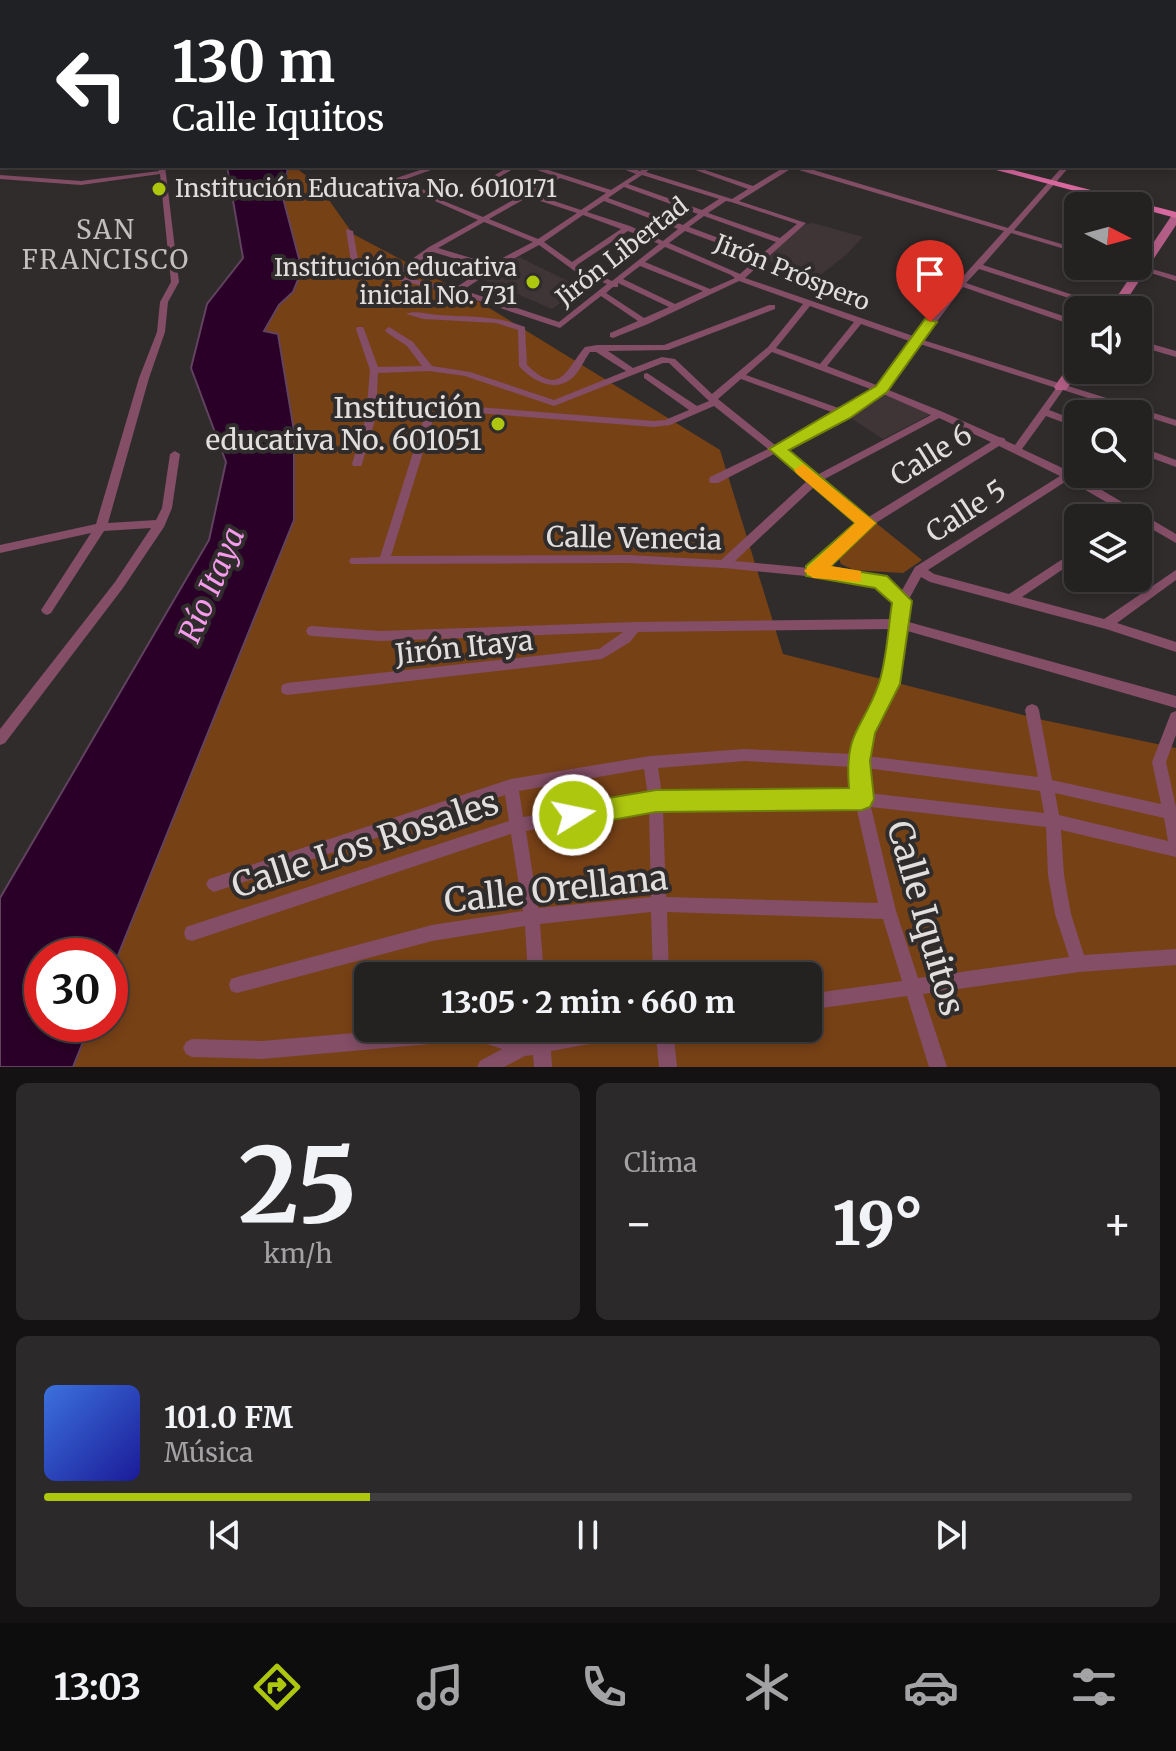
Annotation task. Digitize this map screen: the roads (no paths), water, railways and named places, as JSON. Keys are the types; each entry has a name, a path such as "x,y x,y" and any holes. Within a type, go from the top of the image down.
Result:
{"main road":[{"path":"982,168 1176,217"},
{"path":"993,168 1076,192"},
{"path":"1152,212 1176,217"},
{"path":"1152,249 1176,217"},
{"path":"1061,387 1064,383"}],"street":[{"path":"343,197 433,168"},
{"name":"Jirón Próspero","path":"511,168 488,181 627,228 740,278 859,321 1176,423"},
{"path":"535,168 612,193"},
{"path":"613,335 707,290 740,278 802,223 625,168"},
{"path":"440,302 492,267 539,242 648,168"},
{"path":"693,168 754,189"},
{"name":"Jirón Libertad","path":"457,291 560,325 618,283 704,212 754,189 789,168"},
{"path":"799,168 1064,245"},
{"path":"807,168 901,198"},
{"path":"714,480 845,414 881,389 915,340 961,284 1065,168"},
{"path":"0,177 81,183 162,169 175,282 164,302 161,332 101,527 47,610"},
{"path":"393,277 432,249 559,176"},
{"path":"402,179 439,201 539,242 572,265 675,307"},
{"path":"624,185 781,241"},
{"path":"604,199 763,257"},
{"path":"572,265 627,228"},
{"path":"349,231 356,273 393,277 457,291"},
{"path":"432,249 492,267"},
{"path":"640,263 707,290"},
{"path":"979,266 1071,296"},
{"path":"1152,270 1176,277"},
{"path":"961,284 1064,319"},
{"path":"603,294 645,322"},
{"path":"371,417 429,418 477,410 654,424 697,411 714,400 771,349 808,303"},
{"path":"410,314 439,320 495,320 522,329 523,366 546,382 568,378 583,352 597,347 665,348 772,307"},
{"path":"822,367 859,321"},
{"path":"357,464 371,417 374,370 360,329"},
{"path":"389,330 410,344 429,368"},
{"path":"597,347 633,372"},
{"path":"1152,347 1176,354"},
{"path":"771,349 881,389 1001,440 1064,472"},
{"path":"374,370 429,368 467,374 554,403 667,360 867,523"},
{"path":"647,376 697,411"},
{"path":"741,376 845,414"},
{"path":"1017,449 1061,387"},
{"path":"1043,411 1064,419"},
{"path":"724,564 815,480 940,414"},
{"path":"384,561 429,418"},
{"name":"Calle 6","path":"813,571 867,523 1001,440"},
{"path":"0,739 119,585 160,524 167,508 175,454"},
{"path":"1152,455 1176,464"},
{"name":"Calle 5","path":"902,601 919,570 1064,478"},
{"path":"1089,488 1114,504"},
{"path":"0,549 101,527 160,524"},
{"path":"1152,526 1176,539"},
{"name":"Calle Venecia","path":"355,561 628,559 724,564 813,571 880,581 902,601"},
{"path":"1011,599 1064,563"},
{"path":"919,570 930,578 1106,624 1176,647"},
{"path":"1106,624 1176,574"},
{"name":"Calle Iquitos","path":"902,601 889,684 864,732 858,761 862,799 888,911 938,1067"},
{"name":"Jirón Itaya","path":"312,631 380,636 635,627 900,624 1176,702"},
{"name":"Jirón Itaya","path":"287,689 602,654 626,638 635,627"},
{"path":"1032,710 1053,821 1056,875 1063,914 1079,964"},
{"path":"1176,717 1161,749 1159,762 1176,843"},
{"path":"214,884 511,786 650,762 745,755 858,761 1047,785 1171,812"},
{"path":"650,762 656,801 656,904 660,962"},
{"path":"511,786 532,917 535,962"},
{"name":"Calle Los Rosales","path":"192,933 518,825 656,801 862,799 1053,821 1176,850"},
{"name":"Calle Orellana","path":"237,985 432,933 532,917 656,904 888,911"},
{"path":"822,1000 1079,964 1176,957"},
{"path":"192,1048 262,1050 354,1042"},
{"path":"486,1067 531,1042"},
{"path":"536,1042 543,1067"},
{"path":"665,1042 668,1067"}],"water":[{"name":"Río Itaya","path":"227,168 288,168 283,198 302,270 293,292 279,305 264,331 278,334 294,431 294,520 125,938 24,938 24,1042 83,1042 73,1067 0,1067 0,898 209,540 226,462 191,368 207,304 243,258"}],"place":[{"name":"Institución Educativa No. 6010171","path":"159,189"},
{"name":"Institución educativa inicial No. 731","path":"533,282"},
{"name":"Institución educativa No. 601051","path":"498,424"}],"district":[{"name":"SAN FRANCISCO","path":"106,245"}]}
